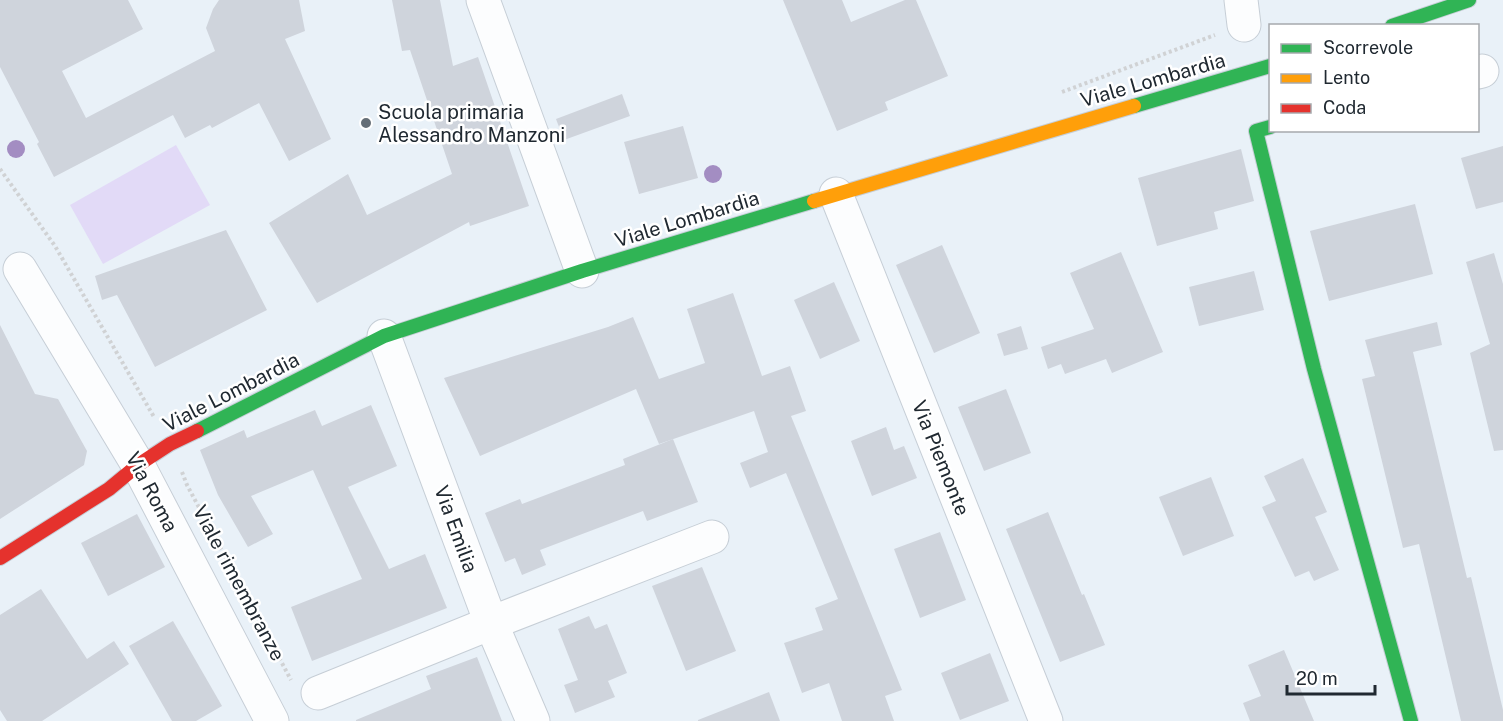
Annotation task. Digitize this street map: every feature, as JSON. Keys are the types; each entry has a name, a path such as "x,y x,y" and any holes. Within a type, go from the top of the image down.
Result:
{"street":[{"path":"483,0 582,271"},
{"path":"1398,24 1469,0"},
{"name":"Viale Lombardia","path":"0,558 109,489 138,465 170,444 384,336 582,271 1269,66"},
{"path":"1269,127 1256,130 1314,369 1411,721"},
{"name":"Via Piemonte","path":"836,194 1046,721"},
{"name":"Via Roma","path":"20,270 138,465 271,721"},
{"name":"Via Emilia","path":"384,336 491,623 533,721"},
{"path":"305,688 491,623 712,537"}],"path":[{"path":"1055,95 1242,12"},
{"name":"Viale rimembranze","path":"0,169 55,246 170,444 187,485 305,688"}],"shaded area":[{"path":"176,145 210,205 103,264 70,205"}],"building":[{"path":"0,0 128,0 143,29 62,71 86,118 215,51 206,28 219,0 299,0 305,31 285,39 331,139 289,161 259,103 212,128 210,125 185,138 173,115 54,177 37,144 39,142 0,67"},
{"path":"392,0 440,0 453,66 478,57 529,206 470,226 469,222 317,303 269,223 348,174 367,215 452,174 410,50 402,51"},
{"path":"783,0 842,0 851,22 905,0 916,0 948,76 885,102 888,110 837,131"},
{"path":"622,94 630,116 564,140 556,119"},
{"path":"683,126 698,178 639,194 624,142"},
{"path":"1503,146 1503,202 1476,209 1461,158"},
{"path":"1241,149 1254,201 1214,212 1218,229 1157,246 1138,178"},
{"path":"1415,204 1433,274 1329,301 1310,231"},
{"path":"226,230 267,310 155,367 117,295 102,300 95,276"},
{"path":"942,245 980,333 934,353 896,265"},
{"path":"1121,252 1163,352 1112,373 1106,359 1065,374 1061,364 1048,369 1041,347 1094,329 1070,273"},
{"path":"1494,253 1503,284 1503,450 1494,451 1470,353 1490,344 1466,262"},
{"path":"1254,271 1264,310 1199,326 1189,287"},
{"path":"834,282 860,341 820,359 794,300"},
{"path":"733,293 762,376 790,366 806,411 791,416 902,690 885,696 894,721 842,721 829,683 802,693 784,643 823,630 815,608 838,599 786,473 750,488 740,463 768,452 754,411 659,444 636,389 480,456 444,378 608,327 633,317 659,379 705,363 687,309"},
{"path":"1437,322 1442,345 1413,352 1467,578 1471,577 1503,710 1503,721 1461,721 1419,544 1403,548 1362,379 1375,376 1365,340"},
{"path":"0,325 35,394 58,399 87,451 84,465 0,519"},
{"path":"1021,326 1028,349 1004,356 997,334"},
{"path":"1006,389 1031,453 984,471 958,407"},
{"path":"371,405 397,466 348,487 389,569 425,554 447,608 312,661 291,607 362,579 313,470 251,496 273,534 248,547 218,495 200,450 244,430 247,438 315,410 322,426"},
{"path":"886,427 894,450 904,446 917,478 872,496 851,441"},
{"path":"673,439 698,502 647,521 643,511 540,550 546,565 522,575 515,558 505,562 485,513 520,499 522,504 625,465 623,459"},
{"path":"1303,458 1327,512 1315,517 1339,570 1314,581 1309,571 1295,577 1262,507 1276,501 1264,476"},
{"path":"1211,477 1234,536 1183,556 1159,497"},
{"path":"1048,512 1105,645 1060,662 1006,529"},
{"path":"137,514 165,567 108,596 81,543"},
{"path":"940,532 966,600 920,618 894,549"},
{"path":"702,567 736,651 686,671 652,586"},
{"path":"41,589 87,659 114,641 129,664 42,721 7,721 0,710 0,615"},
{"path":"589,616 595,629 607,624 627,673 608,681 615,697 575,713 564,685 578,680 558,629"},
{"path":"173,621 222,706 196,721 172,721 129,646"},
{"path":"1284,650 1314,721 1250,721 1243,703 1261,696 1248,665"},
{"path":"990,653 1009,701 960,720 941,673"},
{"path":"477,657 502,721 356,721 431,689 426,676"},
{"path":"769,692 780,721 698,721 698,720"}],"traffic: fast":[{"path":"1398,24 1469,0"},
{"path":"1134,106 1269,66"},
{"path":"1269,127 1256,131 1314,369 1411,721"},
{"path":"197,431 384,336 582,271 814,201"}],"traffic: slow":[{"path":"814,201 1134,106"}],"traffic: jam":[{"path":"0,558 109,489 138,465 170,444 197,431"}],"place":[{"name":"Scuola primaria Alessandro Manzoni","path":"366,123"}]}
